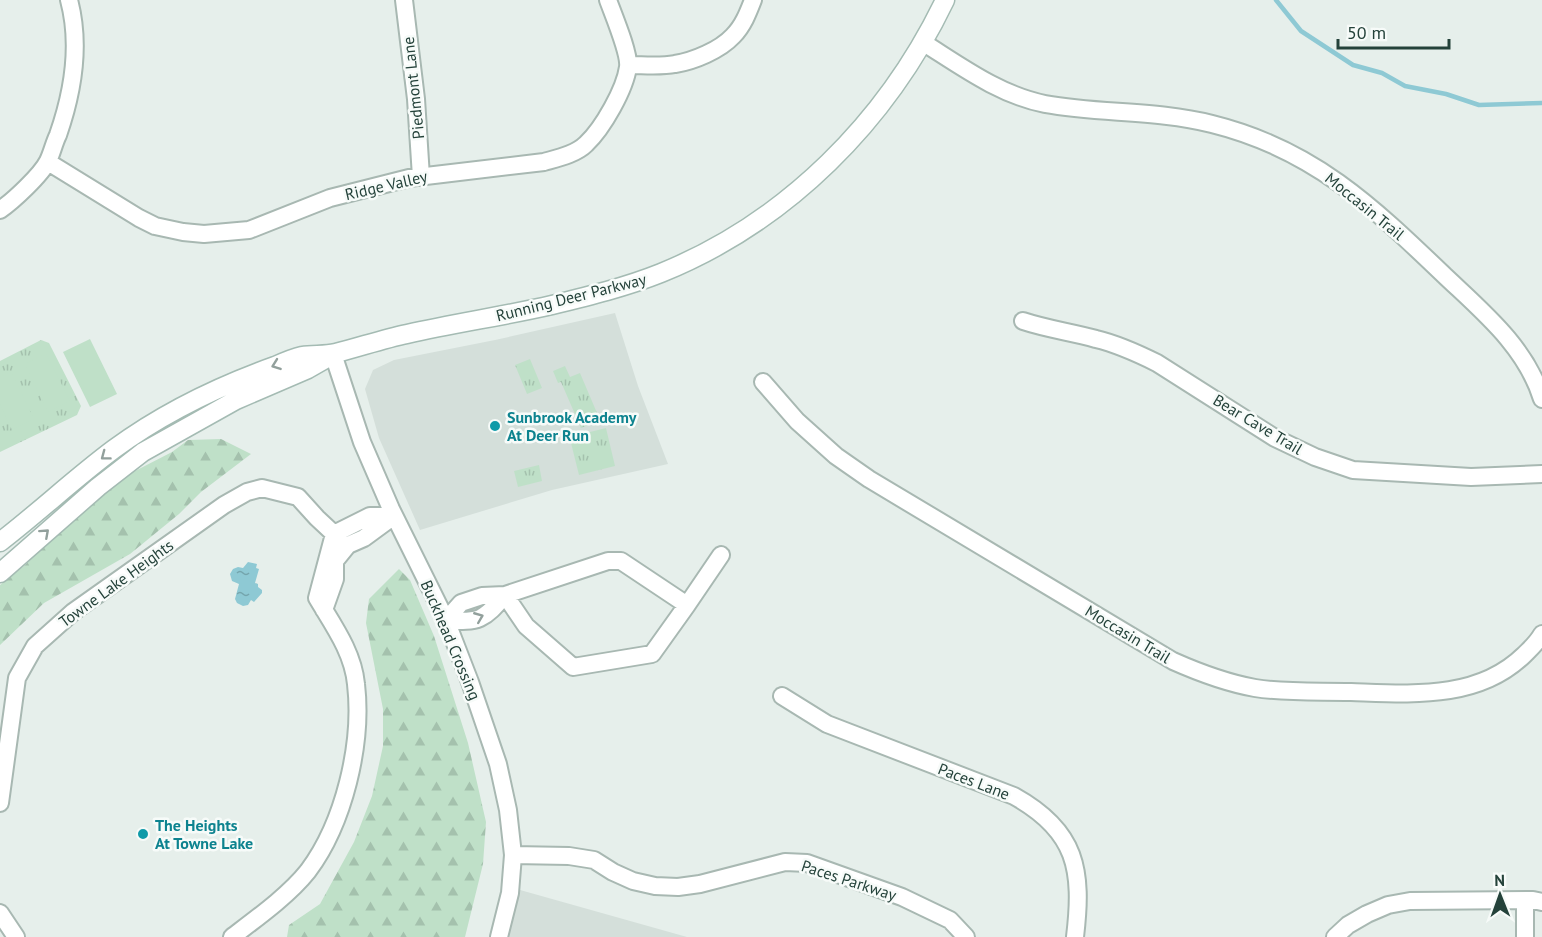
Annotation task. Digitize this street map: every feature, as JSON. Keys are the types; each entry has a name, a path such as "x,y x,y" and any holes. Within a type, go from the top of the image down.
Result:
{"street":[{"path":"0,210 48,162 69,99 75,69 69,0"},
{"name":"Piedmont Lane","path":"404,0 416,99 421,177"},
{"path":"608,0 628,65 674,64 714,49 733,37 746,19 753,0"},
{"name":"Running Deer Parkway","path":"0,542 117,447 179,408 278,364 303,356 333,354 405,334 551,305 608,291 662,273 709,250 780,204 841,151 883,102 924,43 945,0"},
{"name":"Moccasin Trail","path":"924,43 991,85 1026,99 1070,107 1168,115 1212,124 1267,142 1309,162 1350,190 1391,225 1490,319 1523,358 1533,375 1542,399"},
{"name":"Ridge Valley","path":"48,162 155,226 204,234 249,230 330,198 409,177 544,162 563,156 585,145 612,110 628,65"},
{"name":"Bear Cave Trail","path":"1023,321 1094,338 1137,353 1157,363 1275,438 1315,457 1353,470 1471,477 1542,474"},
{"name":"Running Deer Parkway","path":"0,572 98,487 143,452 229,404 308,369 333,354"},
{"name":"Buckhead Crossing","path":"333,354 362,442 394,516 446,620 498,764 508,810 513,855 510,893 499,937"},
{"name":"Moccasin Trail","path":"763,382 797,421 836,456 869,479 1173,661 1212,677 1269,689 1407,694 1443,692 1464,688 1510,669 1537,643 1542,634"},
{"name":"Towne Lake Heights","path":"0,803 17,678 35,646 72,612 224,505 246,492 262,488 298,497 347,546"},
{"path":"232,937 269,909 308,871 336,822 350,773 357,727 356,683 344,643 317,598 334,534 370,516 394,516"},
{"path":"324,610 335,579 335,561 347,546 364,538 394,516"},
{"path":"505,595 526,626 573,667 652,654 721,555"},
{"path":"446,620 461,603 482,596 505,595 608,561 621,561 687,605"},
{"name":"Paces Lane","path":"782,696 827,724 1014,796 1034,807 1064,839 1073,859 1078,881 1076,937"},
{"name":"Paces Parkway","path":"513,855 569,856 594,860 633,881 655,886 678,887 700,884 785,862 807,863 902,897 950,920 966,937"},
{"path":"1335,937 1348,925 1367,914 1410,901 1542,902"},
{"path":"1525,901 1525,937"},
{"path":"0,913 16,937"}],"shaded area":[{"path":"615,313 638,386 668,464 552,490 420,530 379,438 365,389 373,370 394,360"},
{"path":"513,888 687,937 492,937"}],"green space":[{"path":"90,339 117,394 90,407 63,352"},
{"path":"41,340 49,343 81,406 77,415 0,452 0,361"},
{"path":"46,353 70,401 48,412 25,364"},
{"path":"530,359 542,388 527,394 515,365"},
{"path":"565,366 570,377 580,373 600,420 581,428 561,382 558,383 553,371"},
{"path":"11,371 34,419 12,430 0,404 0,377"},
{"path":"606,428 615,466 579,475 571,443 574,436"},
{"path":"221,439 251,454 201,492 179,514 130,554 44,603 0,645 0,585 59,533 102,488 172,452 188,440"},
{"path":"539,465 542,481 518,487 514,471"},
{"path":"399,569 410,580 434,636 468,743 486,822 483,864 465,937 287,937 289,925 320,904 354,842 372,796 383,746 383,709 366,623 369,599"}],"water":[{"path":"248,562 257,564 256,568 259,569 255,583 258,584 262,593 254,602 251,600 248,605 243,606 235,599 239,584 232,581 230,574 233,569 243,568"}],"waterway":[{"path":"1276,0 1301,31 1353,65 1382,73 1405,86 1446,94 1479,105 1542,103"}],"place":[{"name":"Sunbrook Academy At Deer Run","path":"495,426"},
{"name":"The Heights At Towne Lake","path":"143,834"}]}
